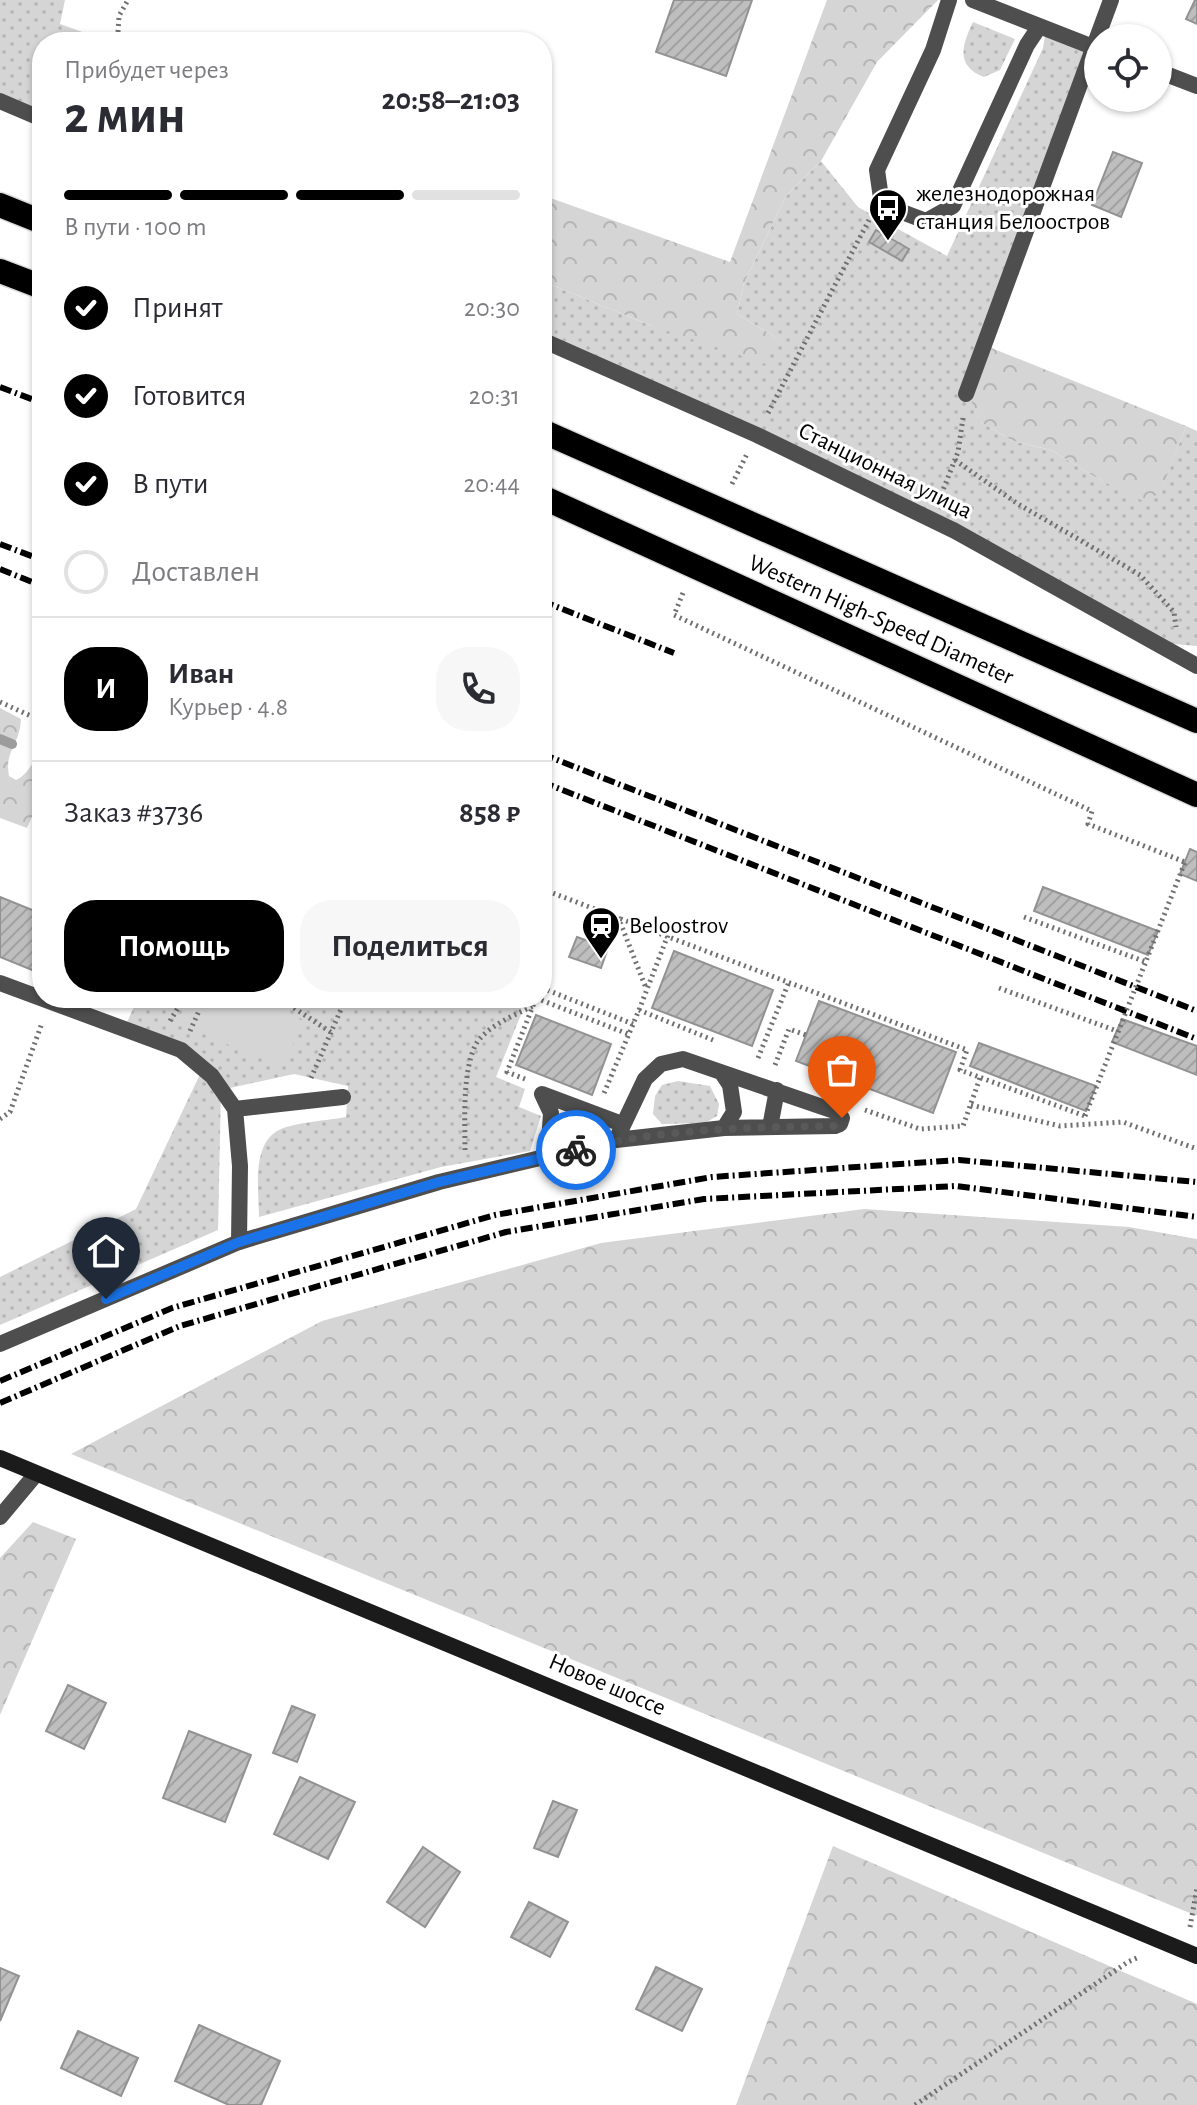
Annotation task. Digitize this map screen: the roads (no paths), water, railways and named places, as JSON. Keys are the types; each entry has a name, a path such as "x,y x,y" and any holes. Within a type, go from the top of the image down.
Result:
{"highway":[{"path":"0,205 32,218"},
{"path":"0,271 32,284"},
{"name":"Western High-Speed Diameter","path":"552,435 1197,721"},
{"name":"Western High-Speed Diameter","path":"552,502 1197,795"}],"main road":[{"name":"Новое шоссе","path":"0,1458 1184,1951"}],"street":[{"path":"949,0 933,50 877,170 881,198 902,212 926,221 953,206 1027,45 1039,27"},
{"path":"973,0 1084,44"},
{"path":"1103,24 1111,0"},
{"path":"1172,76 1197,86"},
{"path":"966,394 1084,78"},
{"path":"0,101 32,115"},
{"name":"Станционная улица","path":"552,344 757,435 931,519 1197,666"},
{"path":"0,983 32,996"},
{"path":"63,1008 181,1050 212,1076 235,1109 240,1166 239,1242"},
{"path":"0,1344 239,1242 470,1175 616,1140 724,1128 835,1126 840,1124 842,1118 837,1112 683,1059 661,1064 645,1079 616,1140"},
{"path":"722,1073 730,1085 734,1112 724,1128"},
{"path":"770,1127 777,1090"},
{"path":"548,1157 551,1113 542,1094 622,1124"},
{"path":"235,1109 343,1097"},
{"path":"0,1517 36,1474"}],"waterway":[{"path":"0,739 12,744"}],"railway":[{"path":"0,387 32,399"},
{"path":"0,544 32,556"},
{"path":"0,569 32,582"},
{"path":"552,605 674,653"},
{"path":"552,758 1197,1011"},
{"path":"552,786 1197,1039"},
{"path":"0,1381 172,1308 495,1215 712,1177 959,1160 1197,1182"},
{"path":"0,1403 180,1326 506,1232 704,1199 956,1186 1197,1217"}],"place":[{"name":"железнодорожная станция Белоостров","path":"888,242"},
{"name":"Beloostrov","path":"601,960"}]}
